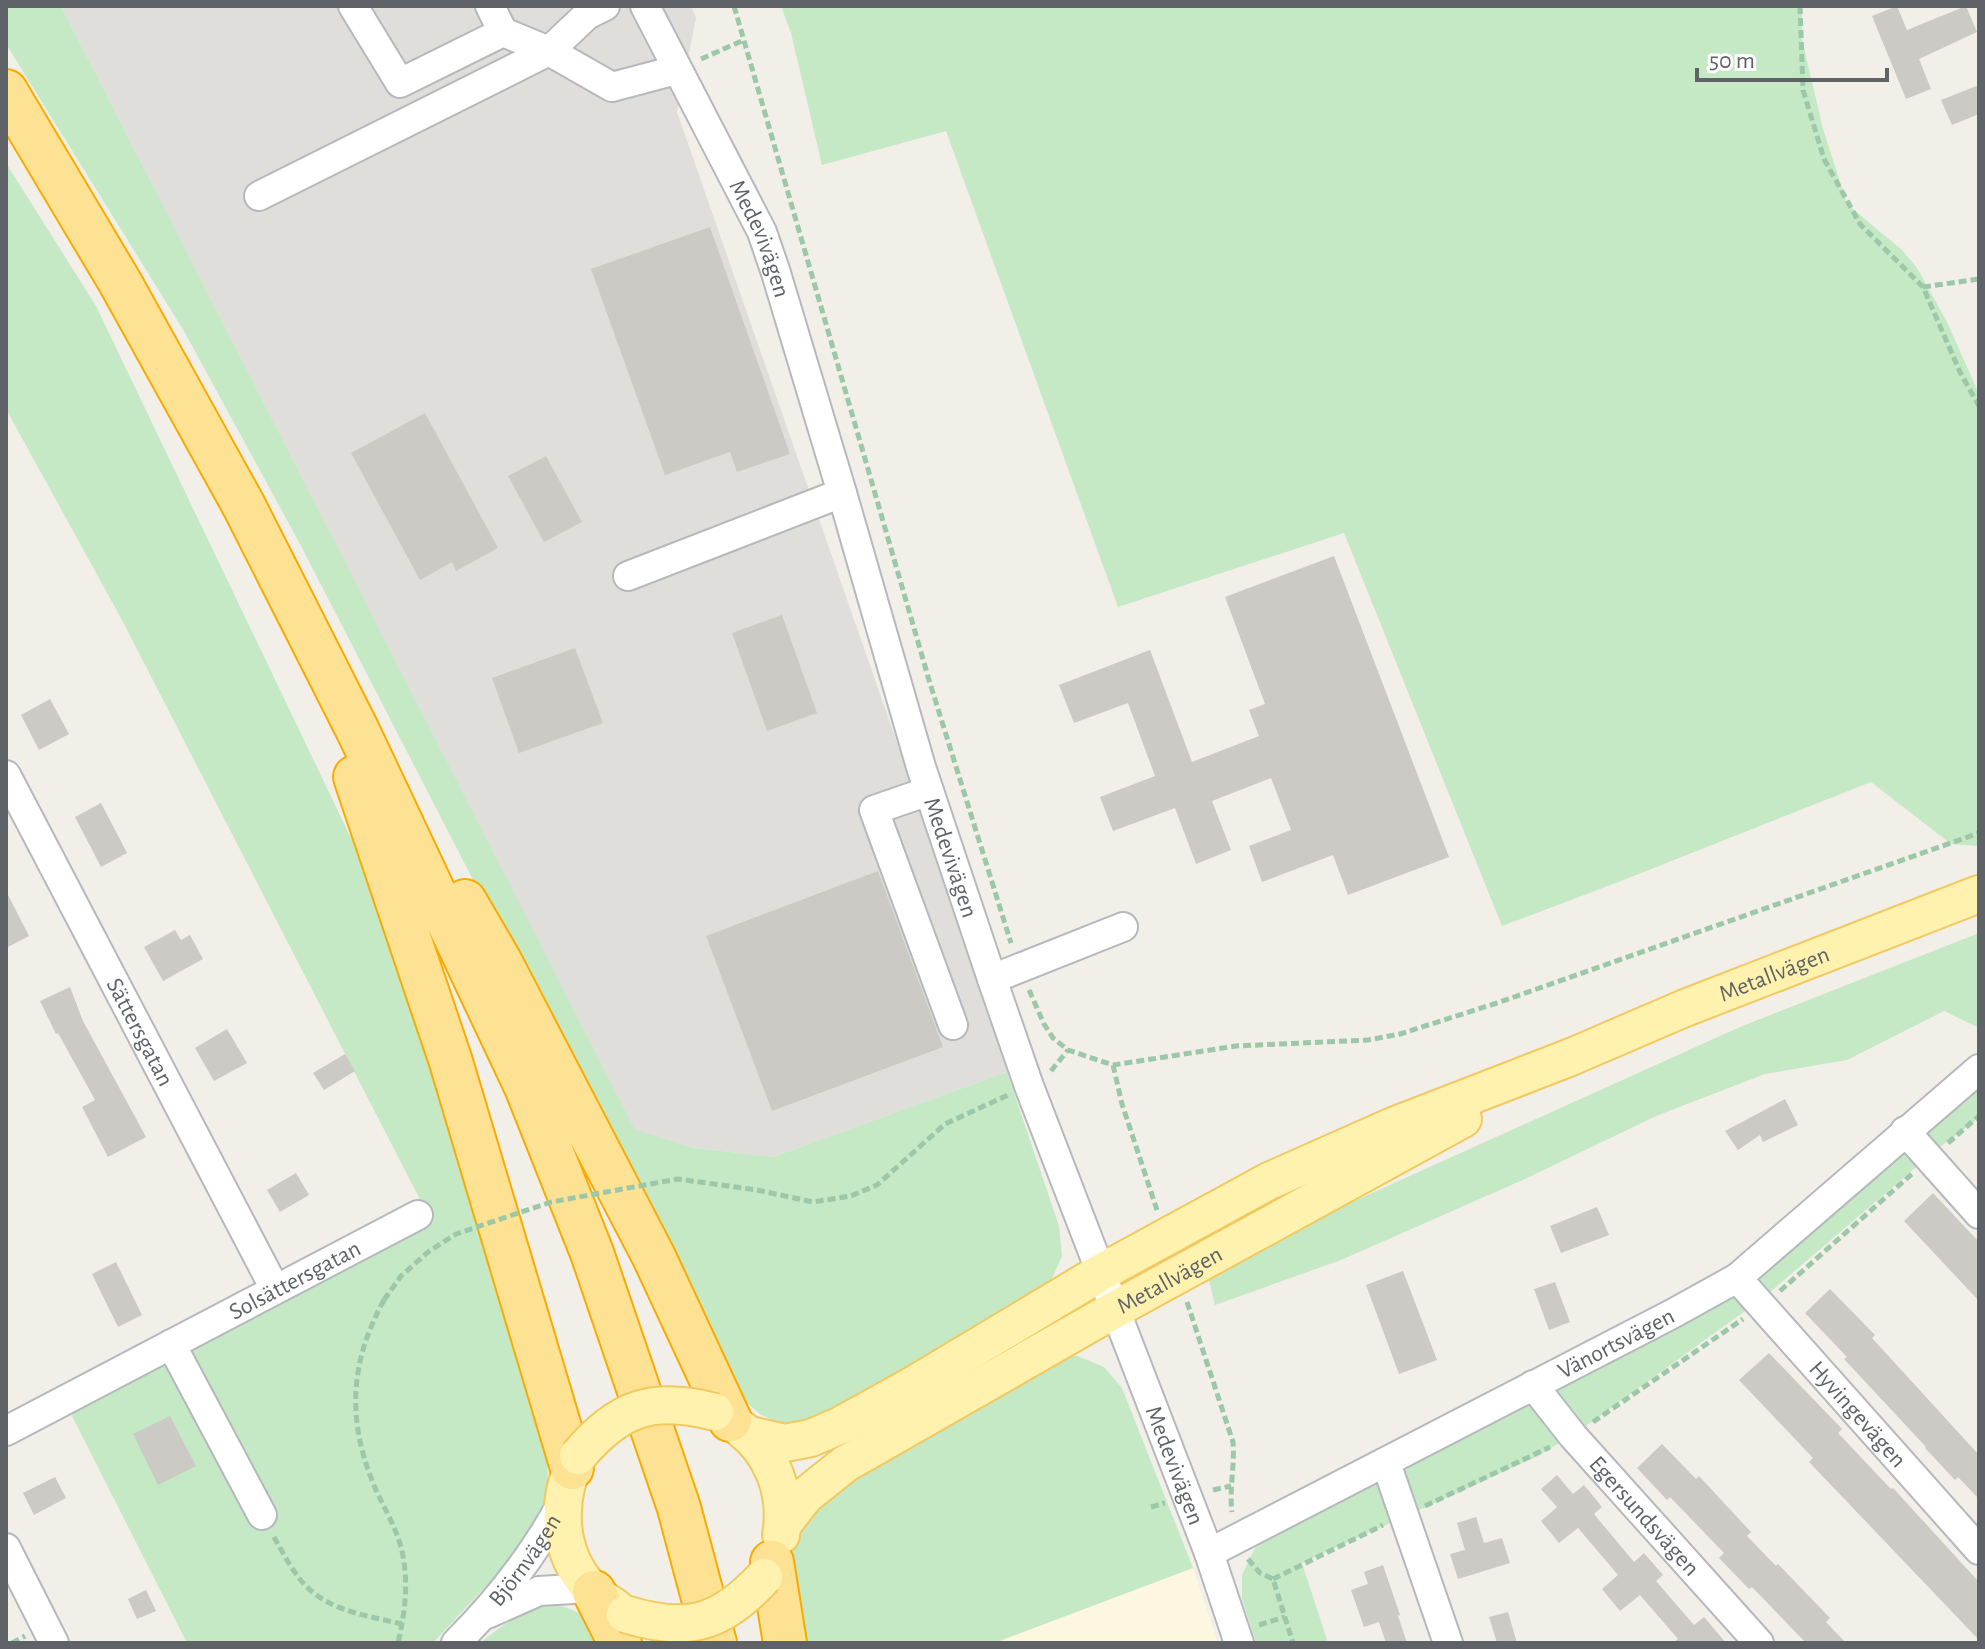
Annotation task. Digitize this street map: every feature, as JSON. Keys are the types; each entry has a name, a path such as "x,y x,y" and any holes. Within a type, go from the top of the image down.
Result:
{"highway":[{"path":"6,91 121,284 221,465 526,1087 592,1253 679,1508 715,1643"},
{"path":"6,127 106,291 350,733 500,961 654,1257 732,1422"},
{"path":"350,733 451,1062 571,1476"},
{"path":"350,733 511,1093 661,1514 697,1643"},
{"path":"773,1554 785,1643"}],"main road":[{"name":"Metallvägen","path":"732,1422 785,1443 811,1438 841,1425 1100,1273 1269,1181 1393,1126 1571,1057 1814,956 1979,894"},
{"name":"Metallvägen","path":"773,1554 805,1496 845,1464 1114,1310 1571,1057"},
{"path":"685,1404 732,1422 765,1454 776,1475 782,1499 773,1554 743,1600 716,1616 686,1624 654,1623 607,1609 576,1569 562,1526 571,1476 598,1433 624,1415 654,1406 685,1404"}],"street":[{"path":"353,6 400,83 503,32"},
{"path":"490,6 503,32 549,51 612,87 676,70"},
{"path":"259,196 549,51 587,15 605,6"},
{"name":"Medevivägen","path":"645,6 762,232 929,791 992,979 1114,1310 1209,1553 1247,1635"},
{"path":"628,576 842,493"},
{"name":"Sättersgatan","path":"6,775 275,1289"},
{"path":"929,791 874,810 953,1025"},
{"path":"992,979 1123,927"},
{"name":"Vänortsvägen","path":"1209,1553 1737,1278 1979,1069"},
{"path":"1905,1131 1979,1214"},
{"name":"Solsättersgatan","path":"6,1431 418,1215"},
{"name":"Hyvingevägen","path":"1737,1278 1979,1550"},
{"path":"171,1344 262,1515"},
{"name":"Egersundsvägen","path":"1533,1385 1573,1436 1759,1643"},
{"path":"1386,1463 1448,1643"},
{"name":"Björnvägen","path":"456,1643 483,1616 542,1541 571,1476"},
{"path":"6,1548 54,1643"},
{"name":"Björnvägen","path":"483,1616 539,1591 607,1609"}],"path":[{"path":"734,6 981,854 1020,969 1044,1024 1053,1038 1068,1050 1113,1065 1236,1046 1368,1040 1400,1034 1979,833"},
{"path":"1800,6 1803,90 1824,159 1860,224 1923,287 1960,372 1979,406"},
{"path":"676,70 744,40"},
{"path":"1923,287 1979,279"},
{"path":"398,1643 407,1600 403,1554 396,1529 371,1479 356,1430 355,1401 361,1351 368,1329 401,1276 428,1252 456,1234 551,1202 631,1185 678,1179 757,1190 813,1202 851,1196 877,1185 945,1124 1029,1086 1049,1073 1068,1050"},
{"path":"1113,1065 1122,1104 1161,1224"},
{"path":"1273,1579 1573,1436 1762,1306 1979,1116"},
{"path":"1187,1300 1233,1442 1230,1496 1239,1538 1246,1557 1260,1573 1273,1579 1293,1643"},
{"path":"262,1515 297,1575 316,1595 348,1610 402,1624"},
{"path":"1247,1635 1285,1617"}],"shaded area":[{"path":"61,6 691,6 696,18 677,112 910,780 1007,1072 773,1157 695,1148 635,1131"},
{"path":"1193,1568 1218,1643 994,1643 1103,1602"}],"green space":[{"path":"6,6 61,6 635,1130 695,1148 773,1157 1007,1072 1059,1226 1062,1256 1049,1285 829,1419 783,1425 760,1414 739,1396 300,544 184,331 6,44"},
{"path":"781,6 1802,6 1802,39 1823,129 1847,204 1902,250 1917,268 1947,322 1979,394 1979,846 1951,844 1871,782 1502,926 1344,533 1118,607 946,131 822,165 791,33"},
{"path":"6,163 96,306 384,907 547,1436 548,1494 541,1522 524,1545 433,1643 187,1643 68,1408 383,1250 429,1217 122,620 6,409"},
{"path":"1979,933 1979,1028 1944,1011 1847,1060 1765,1074 1656,1116 1525,1179 1341,1260 1215,1305 1207,1273 1277,1236 1740,1027"},
{"path":"1979,1070 1979,1118 1936,1150 1763,1298 1579,1431 1538,1456 1302,1563 1328,1643 1256,1643 1242,1599 1242,1575 1255,1548 1390,1457 1735,1267"},
{"path":"1077,1356 1104,1367 1122,1388 1193,1568 994,1643 797,1643 790,1554 802,1526 821,1503 846,1479 1057,1357"},
{"path":"553,1604 584,1617 606,1643 480,1643 514,1619"}],"building":[{"path":"1897,6 1907,30 1966,6 1977,32 1919,59 1931,89 1906,99 1872,16"},
{"path":"1979,85 1979,114 1952,125 1941,100"},
{"path":"710,227 790,454 737,472 730,452 665,475 591,269"},
{"path":"425,413 498,548 456,571 452,562 420,580 351,453"},
{"path":"546,456 582,522 544,542 508,476"},
{"path":"1334,556 1449,857 1348,895 1333,855 1262,882 1249,846 1291,830 1271,778 1212,801 1231,850 1196,864 1175,808 1113,831 1100,797 1155,776 1128,703 1074,723 1059,685 1150,650 1192,762 1259,736 1249,710 1265,704 1225,597"},
{"path":"782,615 817,713 767,731 732,633"},
{"path":"575,648 603,723 519,753 492,678"},
{"path":"50,699 69,734 39,750 21,715"},
{"path":"101,803 127,853 101,867 75,817"},
{"path":"878,871 943,1047 772,1111 706,936"},
{"path":"6,891 29,936 6,948"},
{"path":"175,930 181,940 190,935 203,959 163,981 144,947"},
{"path":"70,987 83,1021 146,1137 108,1157 82,1107 95,1100 40,1001"},
{"path":"227,1029 247,1063 214,1081 195,1048"},
{"path":"345,1054 355,1071 324,1090 313,1073"},
{"path":"1785,1099 1798,1125 1763,1142 1760,1135 1738,1150 1725,1131"},
{"path":"296,1173 309,1195 280,1212 267,1190"},
{"path":"1933,1193 1979,1242 1979,1301 1904,1221"},
{"path":"1597,1207 1609,1235 1561,1253 1550,1226"},
{"path":"116,1262 142,1315 118,1327 92,1274"},
{"path":"1403,1271 1437,1360 1399,1374 1366,1285"},
{"path":"1555,1282 1570,1322 1549,1330 1534,1289"},
{"path":"1830,1289 1875,1335 1872,1338 1979,1455 1979,1499 1958,1477 1955,1480 1925,1448 1805,1313"},
{"path":"1769,1353 1842,1429 1838,1433 1979,1582 1979,1640 1809,1462 1813,1458 1739,1380"},
{"path":"170,1416 196,1466 158,1485 133,1434"},
{"path":"1662,1444 1696,1479 1699,1476 1751,1532 1747,1536 1830,1618 1826,1622 1846,1643 1806,1643 1719,1558 1724,1553 1637,1468"},
{"path":"1557,1475 1573,1494 1584,1485 1602,1507 1594,1514 1634,1562 1644,1553 1663,1575 1656,1581 1694,1625 1704,1617 1726,1643 1673,1643 1678,1639 1640,1595 1620,1611 1602,1589 1618,1575 1578,1528 1559,1543 1541,1521 1557,1507 1541,1489"},
{"path":"55,1477 66,1498 34,1515 23,1493"},
{"path":"1476,1517 1484,1543 1502,1538 1510,1563 1458,1579 1450,1554 1465,1550 1457,1523"},
{"path":"1383,1565 1407,1643 1386,1643 1379,1622 1364,1627 1351,1590 1368,1584 1364,1572"},
{"path":"146,1590 156,1611 137,1619 128,1599"},
{"path":"1508,1612 1517,1643 1497,1643 1489,1617"}]}
